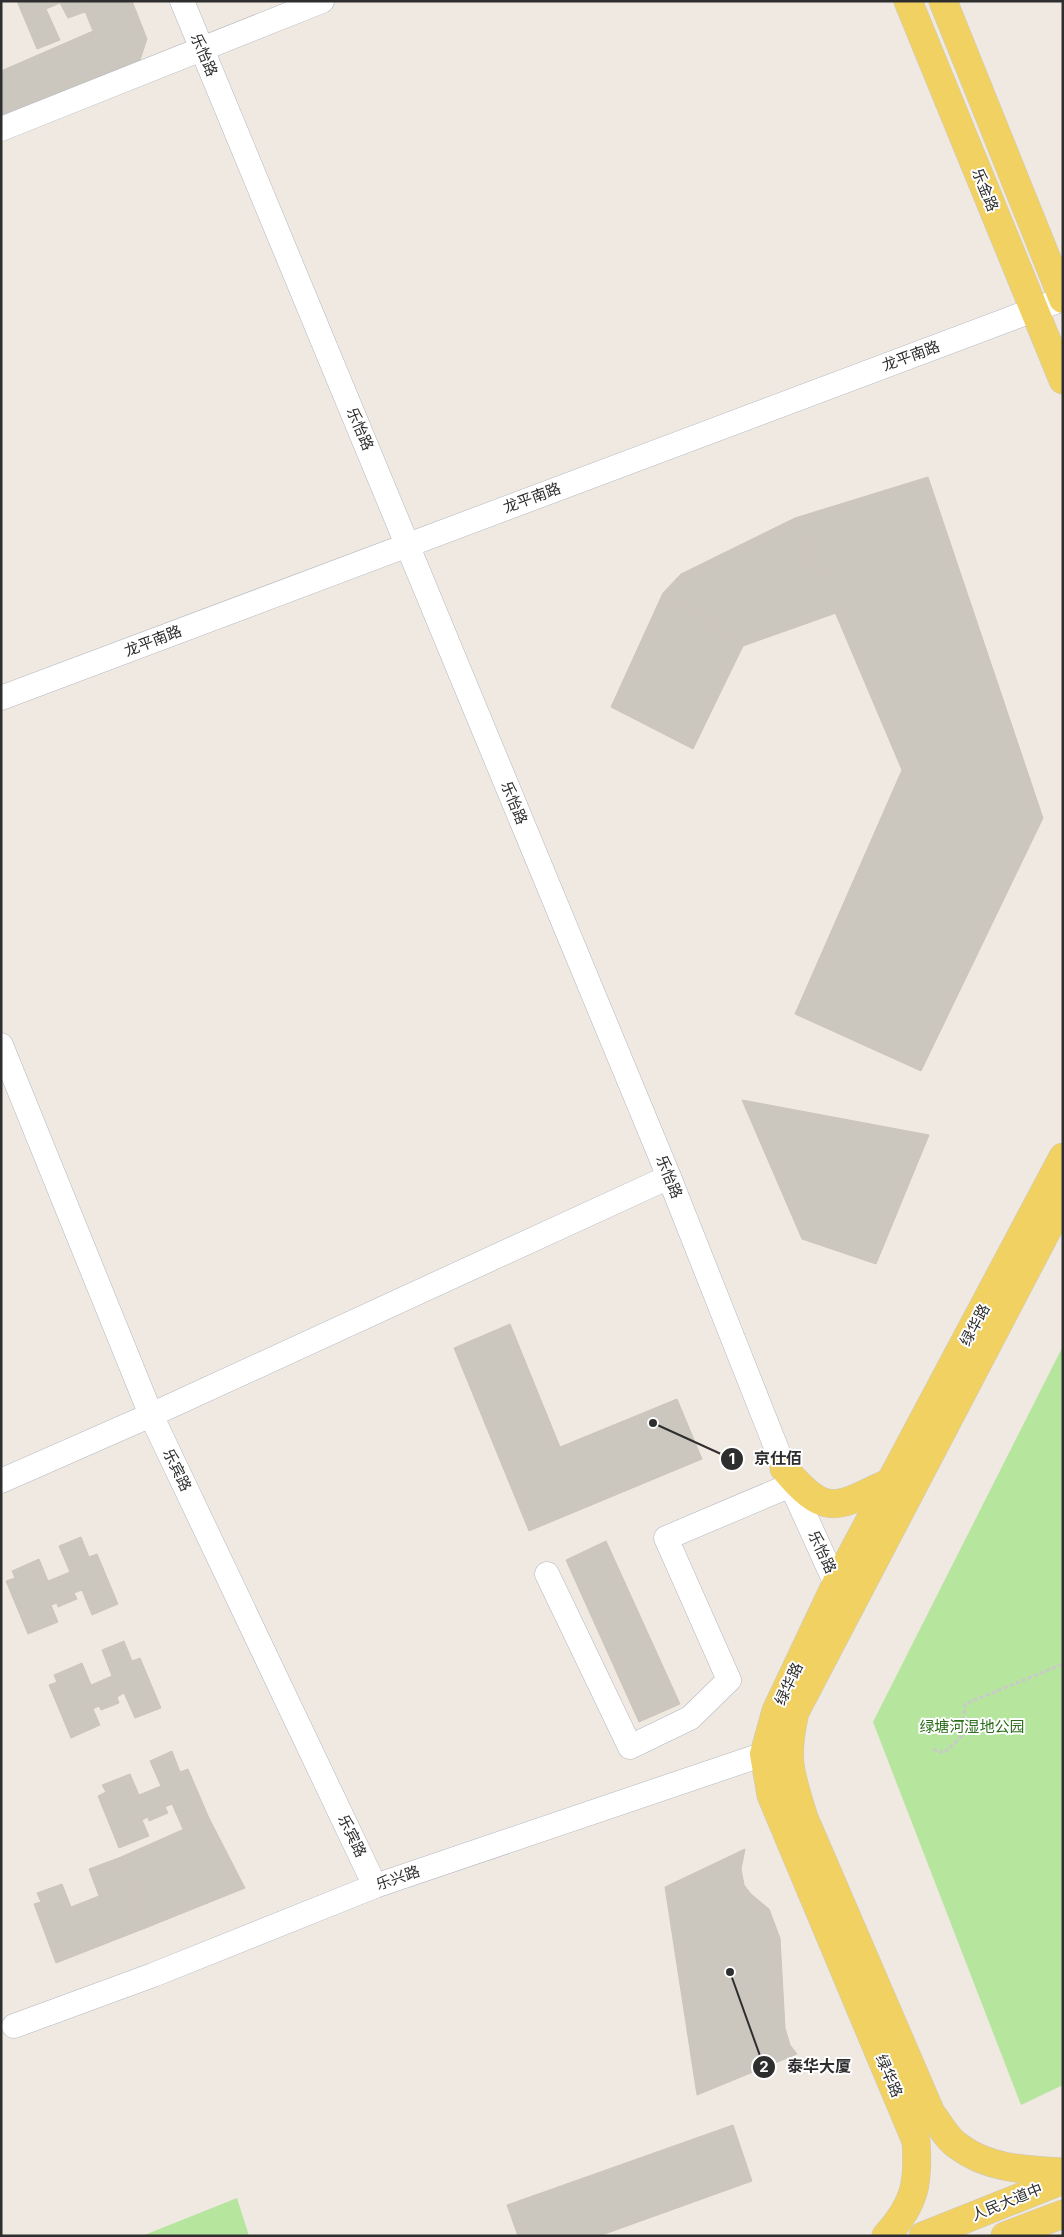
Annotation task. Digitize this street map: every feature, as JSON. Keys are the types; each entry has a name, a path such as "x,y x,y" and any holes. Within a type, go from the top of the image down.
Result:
{"main road":[{"name":"乐金路","path":"908,1 1063,380"},
{"name":"乐金路","path":"943,1 1063,299"},
{"name":"绿华路","path":"846,1590 892,1481 1063,1157"},
{"name":"绿华路","path":"886,2236 897,2223 913,2197 918,2169 916,2142 771,1795 776,1752 776,1711 846,1590 1063,1200"},
{"path":"787,1477 804,1492 824,1504 839,1504 892,1481"},
{"name":"绿华路","path":"776,1752 789,1771 804,1818 931,2113 957,2146 984,2161 1022,2169 1063,2172"},
{"name":"人民大道中","path":"923,2236 1063,2180"},
{"name":"人民大道中","path":"1005,2236 1063,2214"}],"street":[{"name":"乐怡路","path":"182,1 668,1177 787,1477 846,1590"},
{"path":"1,129 322,1"},
{"name":"龙平南路","path":"1,698 1063,299"},
{"name":"乐宾路","path":"1,1045 151,1415 375,1886"},
{"path":"1,1481 151,1415 668,1177"},
{"path":"547,1574 630,1747 690,1718 729,1680 666,1538 787,1477"},
{"name":"乐兴路","path":"14,2026 153,1975 375,1886 776,1752"}],"path":[{"path":"933,1749 944,1753 962,1736 965,1704 1063,1664"}],"green space":[{"name":"绿塘河湿地公园","path":"1063,1346 1063,2085 1021,2105 873,1722"},
{"path":"237,2198 249,2236 142,2236"}],"building":[{"path":"17,1 81,1 85,12 68,18 60,3 46,9 60,40 37,49"},
{"path":"81,1 132,1 147,39 140,60 1,116 1,71 93,31"},
{"path":"928,477 1043,818 921,1071 795,1014 902,770 795,518"},
{"path":"795,518 836,613 743,646 663,593 681,574"},
{"path":"663,593 743,646 693,749 611,707"},
{"path":"742,1100 929,1135 876,1264 802,1239"},
{"path":"510,1324 560,1447 677,1399 702,1459 529,1531 454,1348"},
{"path":"81,1537 89,1557 97,1554 118,1604 92,1615 82,1590 74,1593 77,1599 58,1607 57,1603 51,1605 58,1622 28,1634 6,1581 15,1578 12,1571 39,1559 48,1581 70,1572 59,1546"},
{"path":"606,1541 680,1704 639,1722 566,1560"},
{"path":"124,1641 132,1661 140,1658 161,1708 135,1718 124,1693 117,1697 119,1703 101,1710 99,1706 93,1709 100,1725 71,1738 49,1685 57,1682 54,1675 82,1663 91,1685 112,1676 102,1650"},
{"path":"172,1751 180,1772 188,1769 209,1818 183,1829 172,1804 165,1807 168,1813 149,1821 148,1817 142,1820 149,1836 119,1848 98,1796 106,1792 102,1785 130,1774 139,1795 161,1786 150,1761"},
{"path":"209,1818 245,1888 148,1927 121,1857"},
{"path":"745,1849 741,1869 744,1885 751,1894 769,1909 780,1938 785,2028 790,2045 797,2054 697,2095 665,1887"},
{"path":"121,1857 148,1927 56,1963 34,1904 41,1902 37,1893 62,1884 71,1907 99,1896 89,1869"},
{"path":"733,2125 752,2181 599,2236 518,2236 507,2205"}],"place":[{"name":"京仕佰","path":"653,1423"},
{"name":"泰华大厦","path":"730,1972"}]}
